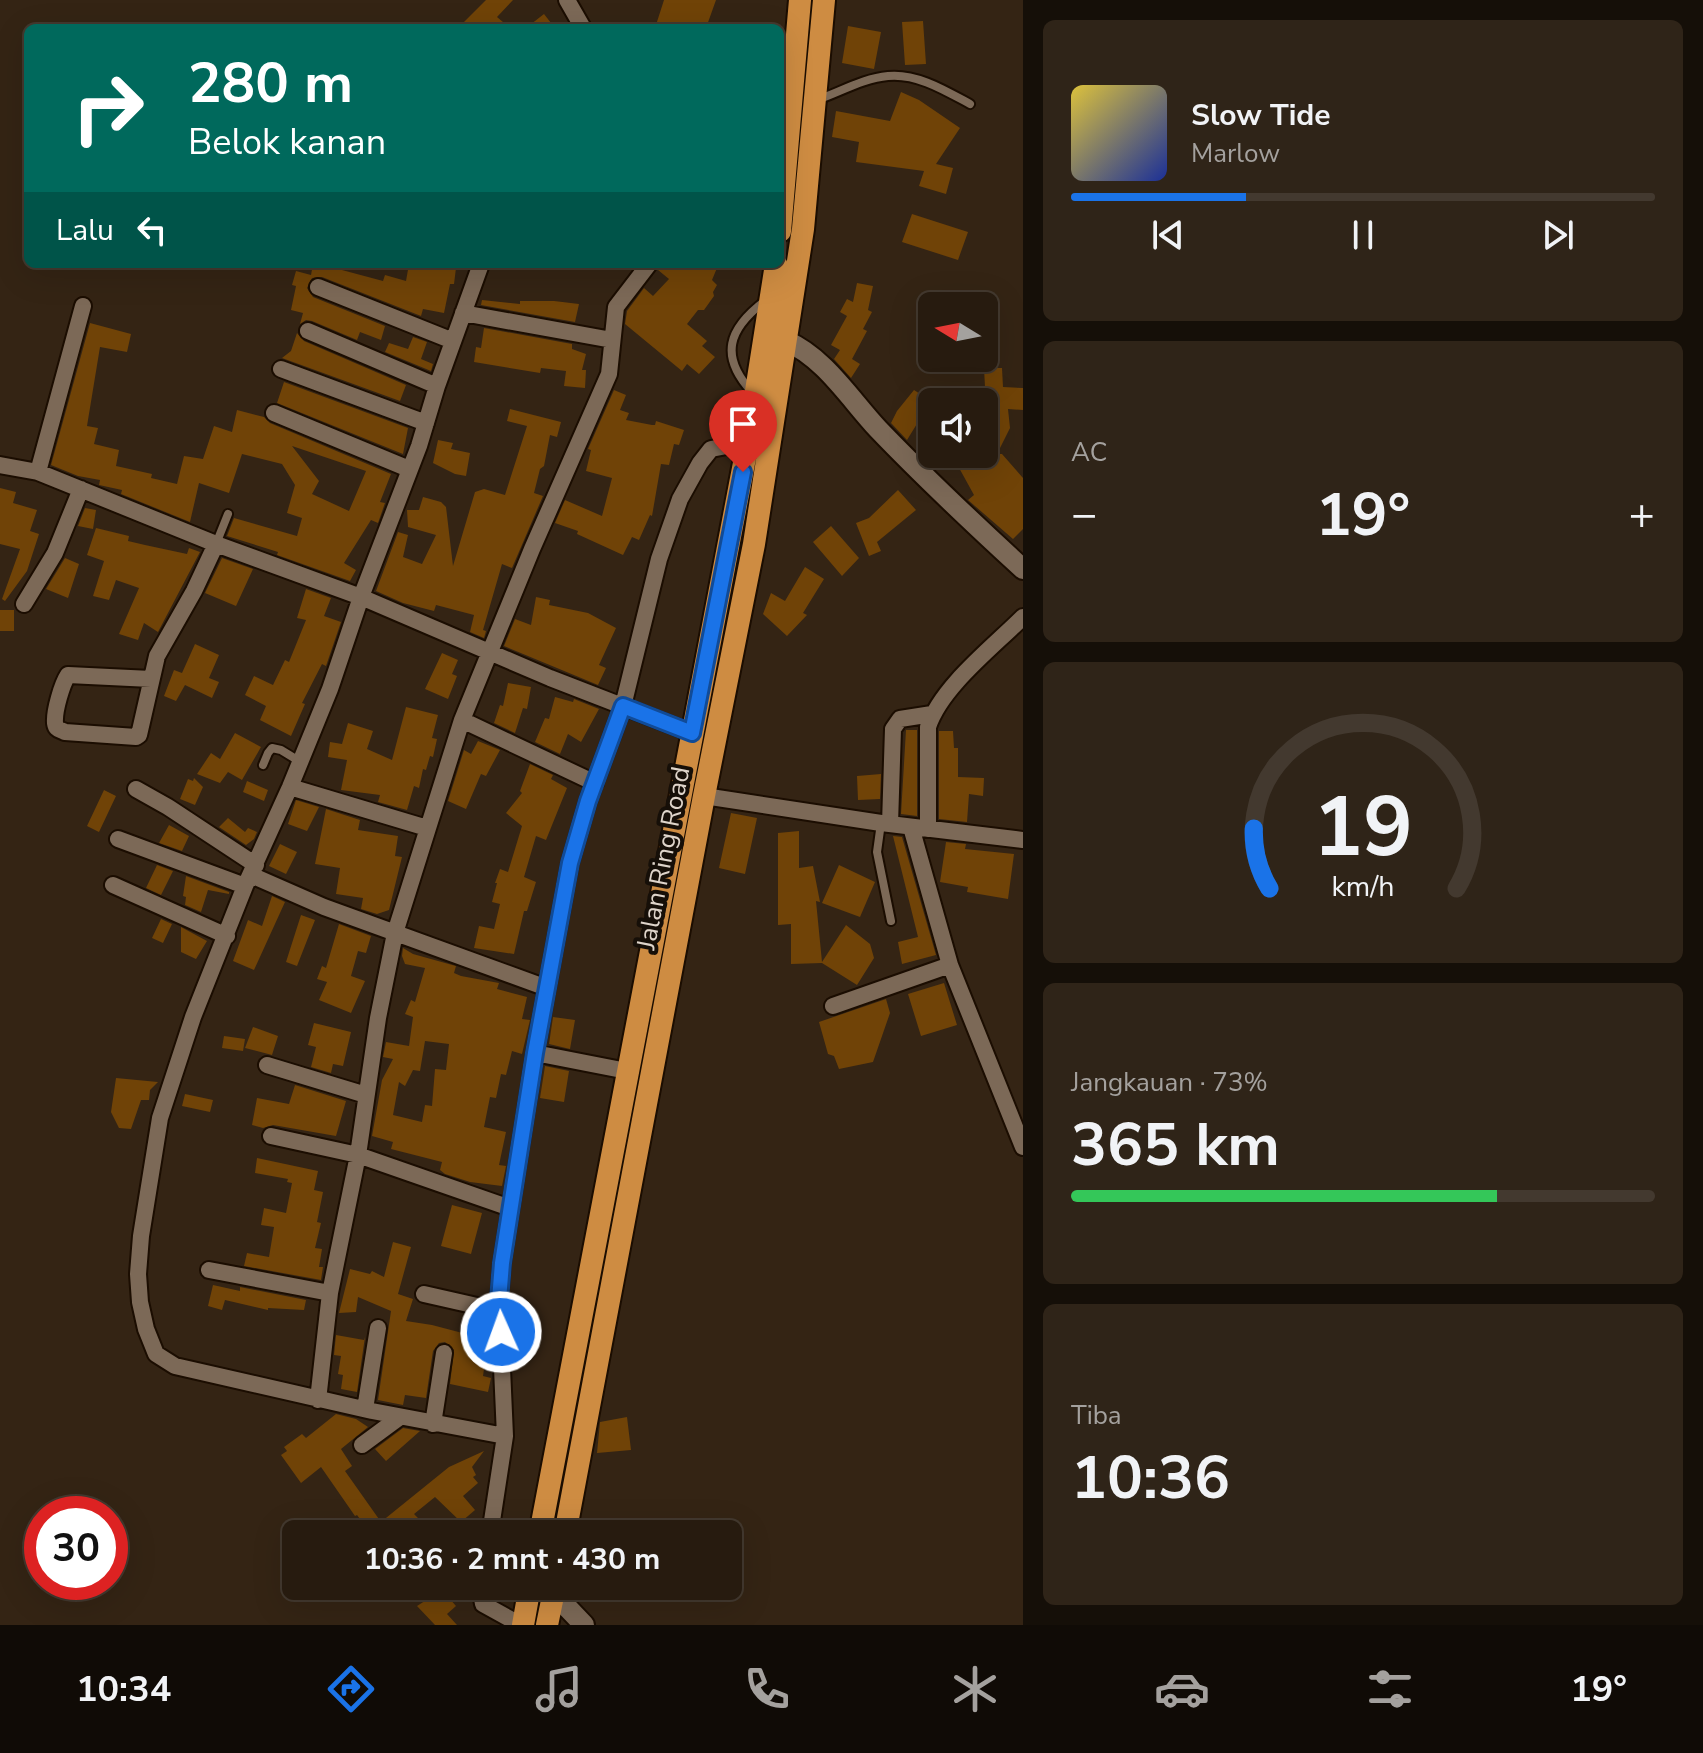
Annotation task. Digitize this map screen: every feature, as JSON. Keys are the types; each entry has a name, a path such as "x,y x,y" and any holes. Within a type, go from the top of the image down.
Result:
{"highway":[{"path":"784,183 800,0"},
{"name":"Jalan Ring Road","path":"568,1520 754,544 803,229 824,0"},
{"name":"Jalan Ring Road","path":"543,1520 627,1071 683,730 748,442 775,268"},
{"path":"596,1232 620,1235"},
{"path":"522,1625 527,1600"},
{"path":"547,1625 552,1600"}],"street":[{"path":"478,268 330,689 193,1017 160,1118 138,1274 146,1329 156,1354 165,1362 318,1400 505,1436"},
{"path":"318,1400 330,1293 358,1155 395,933 462,720 532,549 609,374 616,307 646,268"},
{"path":"318,287 453,341"},
{"path":"38,472 83,306"},
{"path":"463,313 612,340"},
{"path":"308,331 437,386"},
{"path":"786,341 796,345 826,370 880,430 918,455"},
{"path":"281,369 426,423"},
{"path":"274,413 409,469"},
{"path":"492,1520 505,1436 499,1311 502,1263 535,1053 570,863 595,783 631,709 659,559 680,499 711,449 748,442"},
{"path":"0,465 38,472 216,544 361,597 489,653 683,730"},
{"path":"932,468 1023,569"},
{"path":"24,604 55,553 81,489"},
{"path":"151,679 68,675 62,683 55,723 65,732 136,737 142,732 157,656 193,593 216,544"},
{"path":"928,829 928,727 932,714 955,684 1023,617"},
{"path":"886,824 895,722 932,714"},
{"path":"462,720 595,783"},
{"path":"290,787 427,828"},
{"path":"136,789 168,807 251,875"},
{"path":"704,796 886,824 1023,840"},
{"path":"911,827 950,965 1023,1147"},
{"path":"118,839 251,875 395,933 547,988"},
{"path":"113,885 227,936"},
{"path":"833,1006 950,965"},
{"path":"535,1053 627,1071"},
{"path":"267,1065 366,1095"},
{"path":"271,1136 358,1155 510,1208"},
{"path":"209,1270 330,1293"},
{"path":"424,1294 499,1311"},
{"path":"365,1409 378,1328"},
{"path":"433,1424 444,1353"},
{"path":"362,1445 400,1417"},
{"path":"482,1600 483,1604 522,1625"},
{"path":"561,1600 584,1625"}],"lane":[{"path":"791,100 815,101 890,75 936,86 970,104"},
{"path":"755,395 740,379 730,350 745,316 771,297"},
{"path":"216,544 228,514"},
{"path":"263,765 272,748 299,761"},
{"path":"886,824 877,852 891,921"}],"building":[{"path":"486,0 513,0 497,17 505,24 462,24"},
{"path":"664,0 716,0 707,24 656,24"},
{"path":"544,14 552,24 531,24"},
{"path":"923,21 926,64 905,65 902,22"},
{"path":"848,26 881,32 874,69 842,63"},
{"path":"901,92 919,100 960,128 936,164 953,168 946,194 919,186 924,171 856,162 859,142 832,137 836,111 890,121"},
{"path":"912,214 968,232 958,260 902,242"},
{"path":"312,268 334,268 383,281 385,275 406,281 408,268 456,268 444,313 423,309 421,316 322,277 312,278 307,288 313,297 385,326 381,340 360,332 357,340 312,321 306,320 300,324 303,313 291,310 296,286 292,285 296,271 311,275"},
{"path":"717,268 712,280 717,285 714,296 704,310 698,310 687,324 707,341 702,346 715,357 699,374 687,364 682,371 625,324 627,311 644,288 653,296 669,279 658,270"},
{"path":"857,283 873,286 868,310 872,312 863,329 867,331 852,359 860,364 851,378 834,359 840,350 831,345 847,316 840,312 847,299 853,302"},
{"path":"482,300 520,304 520,301 554,301 579,304 575,322 481,305"},
{"path":"90,323 131,334 127,352 100,347 87,426 98,428 94,444 119,450 116,466 152,474 151,478 177,484 184,456 203,459 214,426 232,432 237,410 264,417 270,423 391,474 380,502 385,503 378,523 371,520 344,563 356,570 350,581 277,555 278,552 227,536 234,518 297,536 302,518 287,513 295,485 282,464 242,454 229,493 199,483 190,522 121,494 122,490 99,485 100,480 78,476 51,465","holes":["292,446 366,471 349,511 312,494 319,481"]},
{"path":"484,328 572,344 572,349 586,354 582,370 586,370 585,388 564,386 566,371 541,368 540,373 474,362 476,347 481,348"},
{"path":"297,333 304,341 406,385 400,401 282,358 291,351"},
{"path":"413,337 427,342 421,359 433,364 431,371 385,352 389,343 408,349"},
{"path":"998,368 1002,368 1003,387 1023,388 1023,410 1008,409 1010,428 998,452 998,388 980,388 985,387 984,372 998,372"},
{"path":"284,382 408,428 403,454 277,403"},
{"path":"614,390 626,395 620,410 629,413 626,420 652,425 656,421 684,430 679,445 674,444 669,465 661,464 652,516 639,540 632,537 623,555 577,534 578,531 555,523 565,500 602,516 612,478 586,471 591,450 588,449"},
{"path":"914,390 918,393 918,422 907,440 891,423"},
{"path":"510,409 561,422 557,437 550,435 544,466 540,469 534,493 543,496 512,568 502,564 483,630 486,631 484,638 470,632 474,615 436,605 434,611 403,603 376,591 398,532 408,535 403,557 422,564 436,535 408,527 407,510 419,510 423,497 441,502 446,507 453,566 475,492 484,489 505,495 527,426 507,421"},
{"path":"438,440 453,443 451,449 470,453 466,476 433,463"},
{"path":"998,454 1002,454 1023,478 1023,529 1013,539 968,500 974,495 959,468 998,468"},
{"path":"0,488 16,492 13,503 37,510 30,531 39,534 27,571 5,601 2,599 20,549 0,544"},
{"path":"898,490 916,510 877,542 881,551 869,556 856,523 869,518"},
{"path":"85,508 96,510 93,529 78,526"},
{"path":"831,526 859,558 842,576 813,542"},
{"path":"96,528 129,536 128,541 145,545 187,554 189,548 200,552 158,632 144,623 138,640 119,634 139,588 116,580 109,600 93,596 104,561 87,555"},
{"path":"65,558 79,564 68,598 46,589"},
{"path":"222,558 253,569 236,606 205,593"},
{"path":"805,567 824,579 803,613 807,615 787,636 763,614 771,593 785,601"},
{"path":"306,589 331,598 324,616 341,622 326,666 322,664 302,703 305,704 291,736 260,720 266,706 245,695 254,676 273,685 285,660 289,662 306,620 297,618"},
{"path":"536,597 550,600 549,605 588,613 616,628 599,665 606,668 598,685 504,646 515,619 531,625"},
{"path":"0,610 14,610 14,631 0,631"},
{"path":"195,644 219,655 209,678 219,682 212,698 185,685 176,701 164,696 174,670 182,673"},
{"path":"442,653 458,660 452,674 457,676 448,699 425,689"},
{"path":"508,683 531,687 527,709 523,708 515,733 494,723 500,705 503,706"},
{"path":"555,697 573,702 574,699 599,709 581,742 568,734 560,754 535,742 545,718 549,719"},
{"path":"406,707 438,715 432,738 437,739 433,757 430,756 426,770 423,769 419,788 414,786 407,810 378,802 380,795 341,790 347,760 328,757 330,742 342,744 348,723 373,731 367,749 392,760"},
{"path":"906,730 917,730 917,816 901,814"},
{"path":"939,731 953,731 954,748 958,748 958,777 984,778 983,796 969,794 967,822 939,819"},
{"path":"235,733 261,747 242,780 228,772 220,783 197,774 211,753 220,759"},
{"path":"478,741 500,750 486,776 481,774 466,809 448,801 464,750 471,754"},
{"path":"530,764 553,775 551,779 567,788 546,840 536,836 524,877 536,882 527,911 524,911 514,954 474,948 479,926 494,929 500,904 492,902 495,883 500,869 508,872 522,826 506,813 522,793 520,791"},
{"path":"881,774 880,799 858,800 857,776"},
{"path":"194,778 203,787 195,805 180,799 188,779 193,781"},
{"path":"247,781 268,790 264,801 243,792"},
{"path":"104,790 116,796 99,832 87,826"},
{"path":"296,800 319,807 307,831 288,824"},
{"path":"326,809 360,820 358,830 398,836 395,856 402,857 389,910 377,914 361,909 363,898 336,894 340,868 315,864"},
{"path":"731,813 757,818 745,874 719,868"},
{"path":"228,818 245,832 248,828 257,832 254,839 246,845 219,827"},
{"path":"169,825 189,836 182,851 159,843"},
{"path":"799,831 799,868 813,866 820,902 816,901 822,962 846,925 870,944 874,958 857,985 822,963 791,964 791,924 778,925 778,833"},
{"path":"893,836 902,837 936,955 902,964 898,942 918,937"},
{"path":"946,842 966,844 965,849 1014,854 1008,899 967,892 968,887 940,882"},
{"path":"280,844 297,852 286,874 269,866"},
{"path":"157,865 173,871 161,895 146,888"},
{"path":"839,865 875,882 860,917 822,903"},
{"path":"186,876 229,894 208,890 201,912 185,905"},
{"path":"272,896 285,902 254,970 233,961 248,920 262,926"},
{"path":"301,915 315,920 297,966 286,962"},
{"path":"161,919 172,924 163,943 152,938"},
{"path":"339,924 371,936 366,953 358,951 351,976 365,981 351,1013 319,1000 327,982 317,979 322,966 326,968"},
{"path":"181,927 207,941 196,959 181,952"},
{"path":"403,948 413,954 456,966 454,973 461,976 499,983 497,989 527,997 522,1019 530,1020 522,1054 512,1051 506,1075 501,1074 496,1098 490,1097 484,1127 506,1132 499,1165 506,1166 502,1186 470,1182 445,1174 440,1170 442,1162 391,1149 393,1142 372,1136 382,1080 393,1059 383,1057 386,1042 409,1046 413,1017 405,1014 411,1000 415,1002 425,968 405,964","holes":["425,1041 449,1044 446,1070 435,1069 432,1106 425,1105 422,1122 393,1115 399,1082 405,1086 413,1070 420,1071"]},
{"path":"944,983 957,1025 921,1036 908,994"},
{"path":"886,999 890,1013 873,1062 839,1069 834,1056 828,1054 819,1022"},
{"path":"553,1017 575,1020 570,1049 549,1044"},
{"path":"314,1023 351,1032 343,1066 333,1064 331,1073 311,1067 316,1047 308,1045"},
{"path":"253,1027 278,1036 272,1055 245,1048"},
{"path":"224,1036 245,1039 243,1051 222,1048"},
{"path":"545,1066 569,1071 564,1102 540,1098"},
{"path":"116,1078 158,1082 150,1090 149,1100 141,1100 131,1129 119,1128 111,1112"},
{"path":"295,1085 346,1101 336,1136 273,1125 263,1128 252,1125 257,1098 289,1104"},
{"path":"185,1094 213,1100 210,1112 182,1106"},
{"path":"257,1158 318,1171 314,1190 323,1192 317,1222 321,1223 315,1248 322,1249 319,1267 323,1267 321,1280 244,1266 247,1253 269,1257 274,1227 261,1225 264,1208 286,1213 292,1183 287,1182 288,1179 255,1173"},
{"path":"452,1205 482,1213 471,1254 441,1246"},
{"path":"393,1242 411,1247 398,1294 413,1299 406,1321 488,1341 483,1376 491,1378 488,1392 450,1384 454,1350 445,1342 439,1343 433,1351 426,1398 405,1395 403,1405 378,1400 391,1311 358,1297 356,1312 339,1313 350,1269 370,1274 372,1271 384,1277"},
{"path":"213,1285 306,1300 304,1310 268,1310 225,1300 222,1310 208,1306"},
{"path":"336,1335 364,1340 365,1337 357,1392 341,1389 343,1375 338,1374 341,1356 334,1355"},
{"path":"336,1414 356,1419 368,1427 341,1449 352,1466 345,1471 380,1520 361,1520 355,1516 321,1467 301,1483 281,1455 287,1451 284,1447 302,1434 306,1438"},
{"path":"627,1417 631,1450 597,1453 600,1422"},
{"path":"403,1428 420,1431 386,1461 375,1449"},
{"path":"484,1451 472,1467 476,1475 473,1477 478,1483 463,1496 475,1510 459,1520 435,1497 414,1514 420,1520 383,1520 449,1467"},
{"path":"426,1600 451,1600 456,1606 447,1614 457,1625 435,1625 417,1606"}],"route":[{"path":"501,1332 499,1300 510,1208 539,1031 570,863 579,831 623,706 692,733 743,472"}]}
